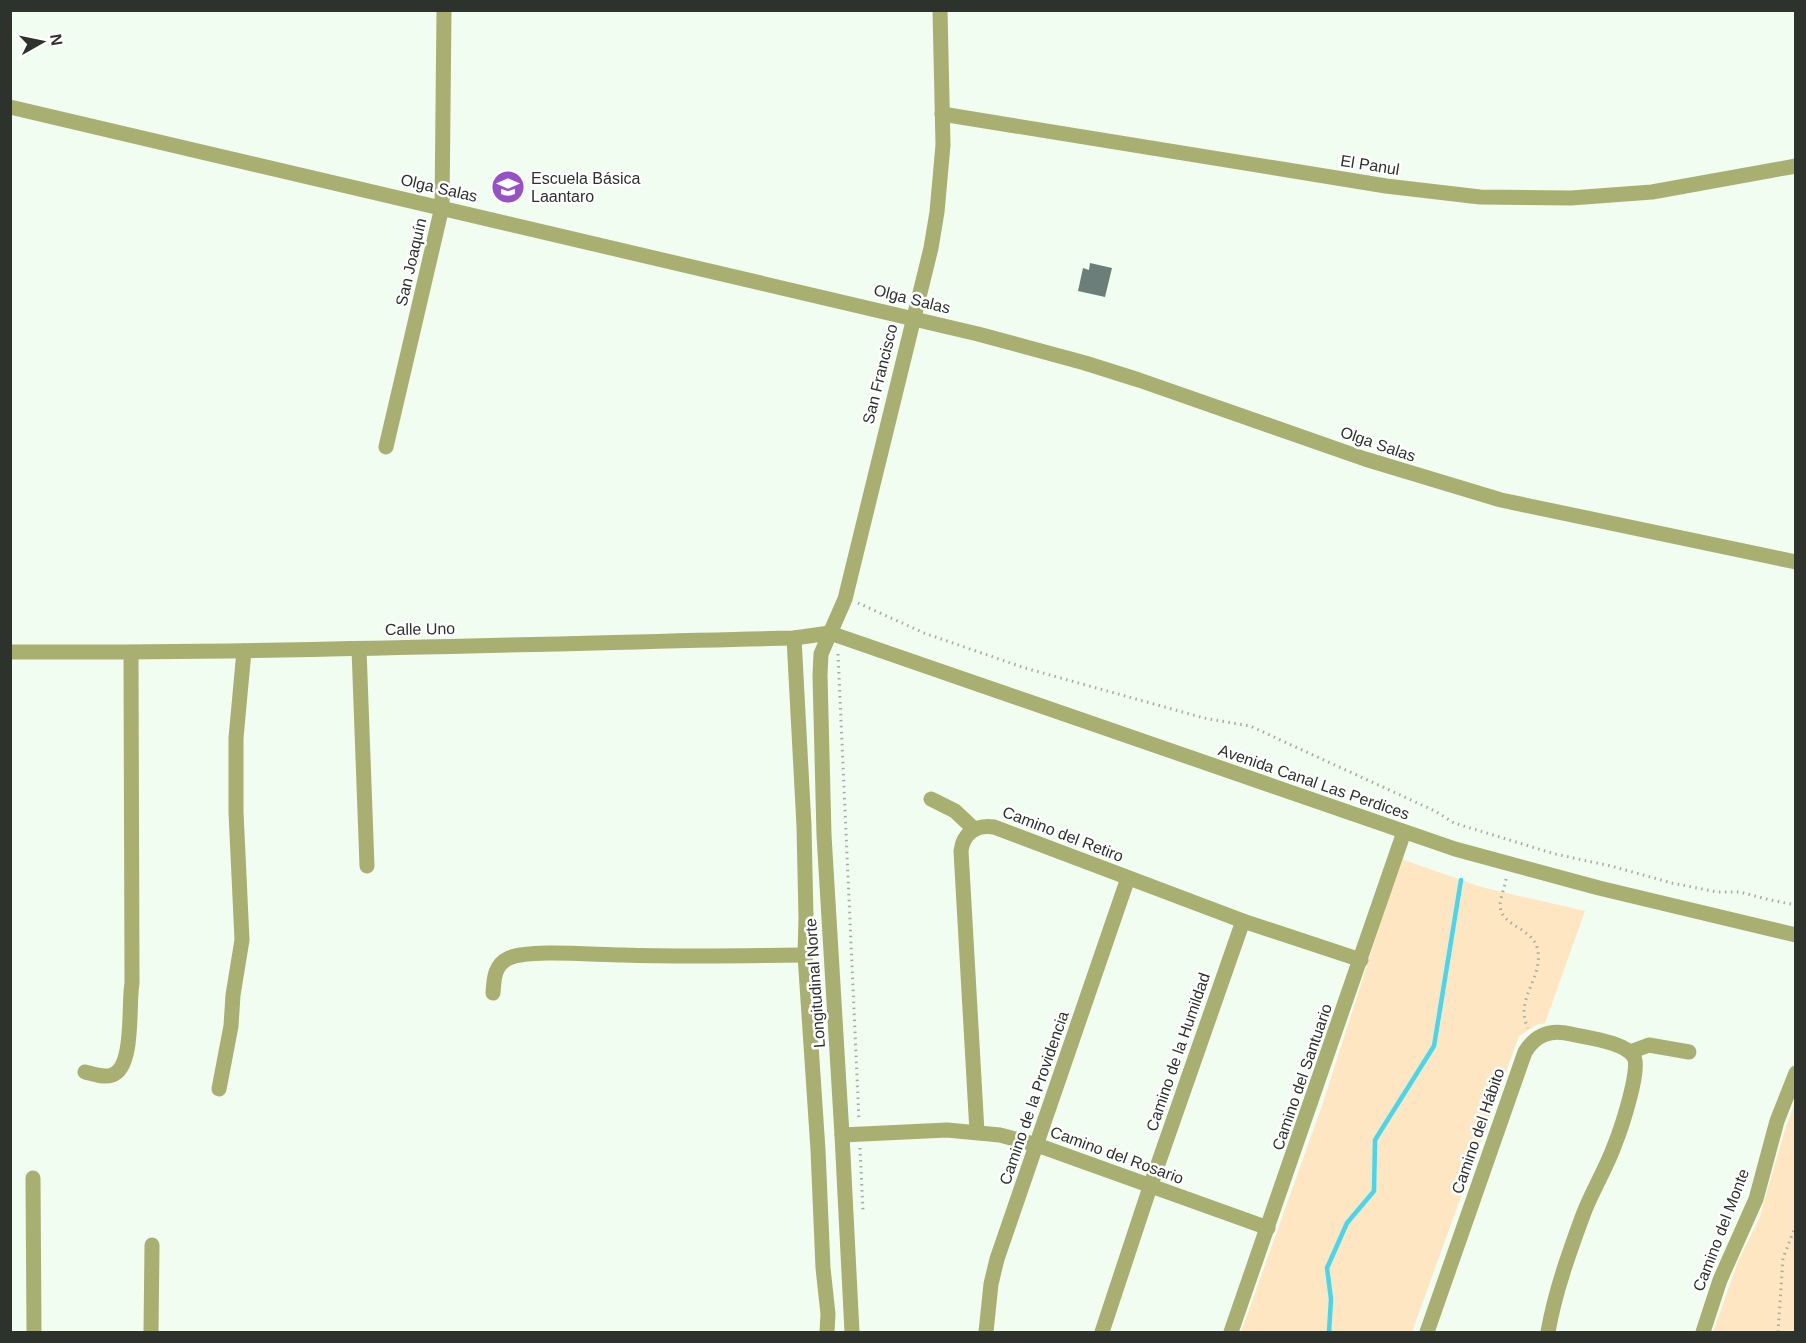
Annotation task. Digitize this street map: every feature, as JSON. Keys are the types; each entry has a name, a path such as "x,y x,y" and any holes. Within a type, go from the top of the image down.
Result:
{"street":[{"name":"San Joaquín","path":"386,447 442,207 444,10"},
{"name":"San Francisco","path":"835,635 923,283 937,212 942,167 940,10"},
{"name":"Olga Salas","path":"10,107 913,318 1085,363 1193,398 1365,459 1479,494 1796,562"},
{"name":"El Panul","path":"942,114 1386,186 1480,196 1571,198 1642,193 1690,187 1796,166"},
{"name":"Calle Uno","path":"10,652 131,653 359,649 835,635"},
{"name":"Avenida Canal Las Perdices","path":"835,635 1404,832 1509,865 1796,935"},
{"name":"Longitudinal Norte","path":"835,635 822,654 820,675 824,835 852,1332"},
{"name":"Longitudinal Norte","path":"794,638 804,826 805,955 823,1268 828,1314 827,1332"},
{"path":"359,649 367,866"},
{"path":"219,1089 231,1026 233,995 242,940 236,812 236,738 244,651"},
{"path":"85,1072 101,1076 113,1075 122,1068 127,1050 132,983 131,653"},
{"path":"931,800 955,811 974,829 965,838 961,851 977,1132"},
{"name":"Camino del Retiro","path":"974,829 994,827 1243,921 1361,960"},
{"name":"Camino del Santuario","path":"1231,1332 1404,832"},
{"name":"Camino de la Providencia","path":"986,1332 991,1284 997,1259 1128,878"},
{"name":"Camino de la Humildad","path":"1102,1332 1243,921"},
{"path":"493,993 498,965 508,958 520,956 805,955"},
{"path":"1535,1039 1551,1032 1563,1032 1623,1046 1635,1059 1636,1072 1615,1145 1583,1216 1562,1275 1548,1332"},
{"name":"Camino del Hábito","path":"1427,1332 1525,1052 1535,1039"},
{"path":"1630,1052 1649,1045 1689,1052"},
{"name":"Camino del Monte","path":"1703,1332 1720,1280 1756,1199 1777,1121 1796,1073"},
{"name":"Camino del Rosario","path":"842,1135 947,1130 1000,1135 1037,1145 1268,1228"},
{"path":"33,1178 34,1332"},
{"path":"151,1332 152,1245"}],"path":[{"path":"845,599 924,633 1025,668 1204,718 1250,726 1434,811 1454,823 1519,844 1672,883 1717,892 1740,892 1796,905"},
{"path":"835,635 838,651 863,1216"},
{"path":"1509,865 1500,906 1510,922 1524,930 1534,940 1539,955 1537,974 1528,990 1524,1007 1526,1024 1535,1039"},
{"path":"1778,1332 1783,1258 1796,1225"}],"shaded area":[{"path":"1401,859 1481,887 1585,911 1545,1023 1536,1025 1519,1036 1412,1332 1241,1332 1322,1106"},
{"path":"1795,1102 1795,1332 1713,1332 1739,1259 1759,1219"}],"building":[{"path":"1090,263 1112,268 1105,297 1078,291 1083,268 1089,270"}],"waterway":[{"path":"1329,1332 1331,1299 1327,1268 1347,1223 1374,1191 1375,1140 1434,1046 1461,880"}],"place":[{"name":"Escuela Básica Laantaro","path":"508,187"}]}
